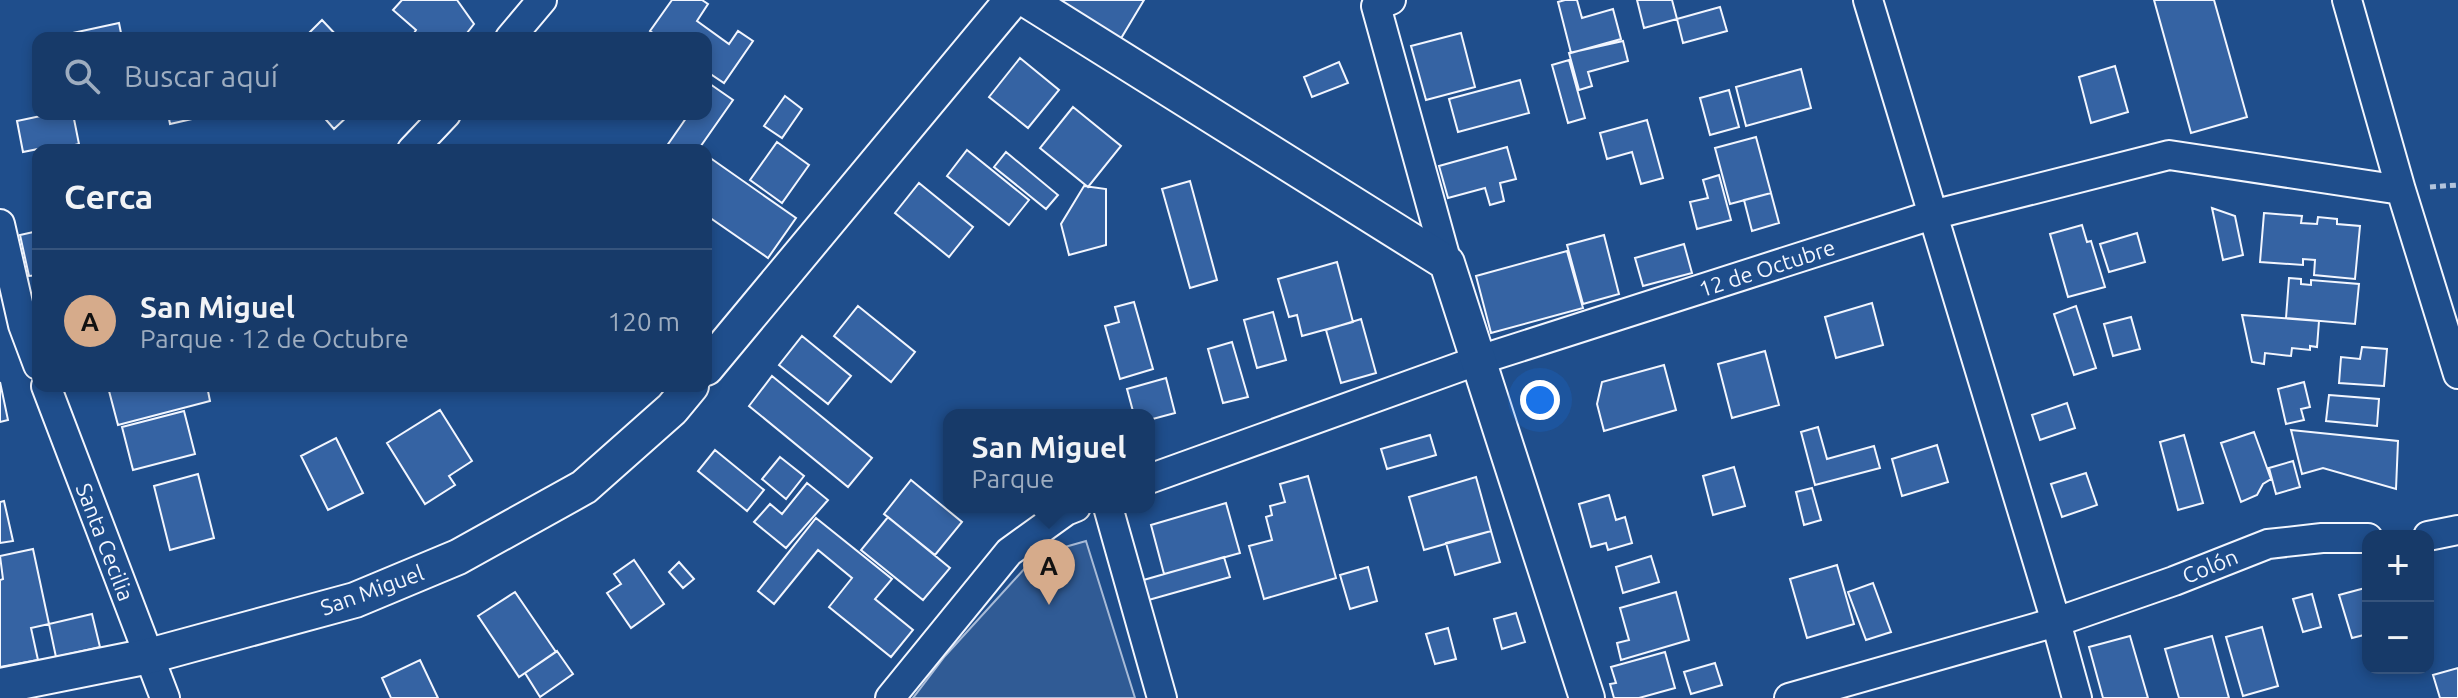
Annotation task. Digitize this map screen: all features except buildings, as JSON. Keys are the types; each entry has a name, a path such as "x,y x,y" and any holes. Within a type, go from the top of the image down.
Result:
{"street":[{"path":"515,32 542,0"},
{"path":"712,361 1012,0"},
{"path":"1027,0 1447,263"},
{"path":"1391,0 1376,6 1447,263 1587,698"},
{"path":"1868,0 2077,698"},
{"path":"2347,0 2458,374"},
{"path":"418,144 440,120"},
{"name":"12 de Octubre","path":"1155,477 1479,360 1932,215 2169,155 2401,190"},
{"path":"0,224 30,323"},
{"name":"Santa Cecilia","path":"48,392 165,698"},
{"name":"San Miguel","path":"0,686 149,656 355,600 458,557 584,487 672,409 686,392"},
{"path":"890,698 1009,552 1063,513"},
{"path":"1110,513 1162,698"},
{"path":"2434,535 2458,530"},
{"name":"Colón","path":"1789,698 2056,622 2268,544 2322,538 2362,538"}],"shaded area":[{"path":"1086,541 1135,698 913,698 945,656 1037,555"}],"place":[{"name":"San Miguel","path":"1049,605"}]}
